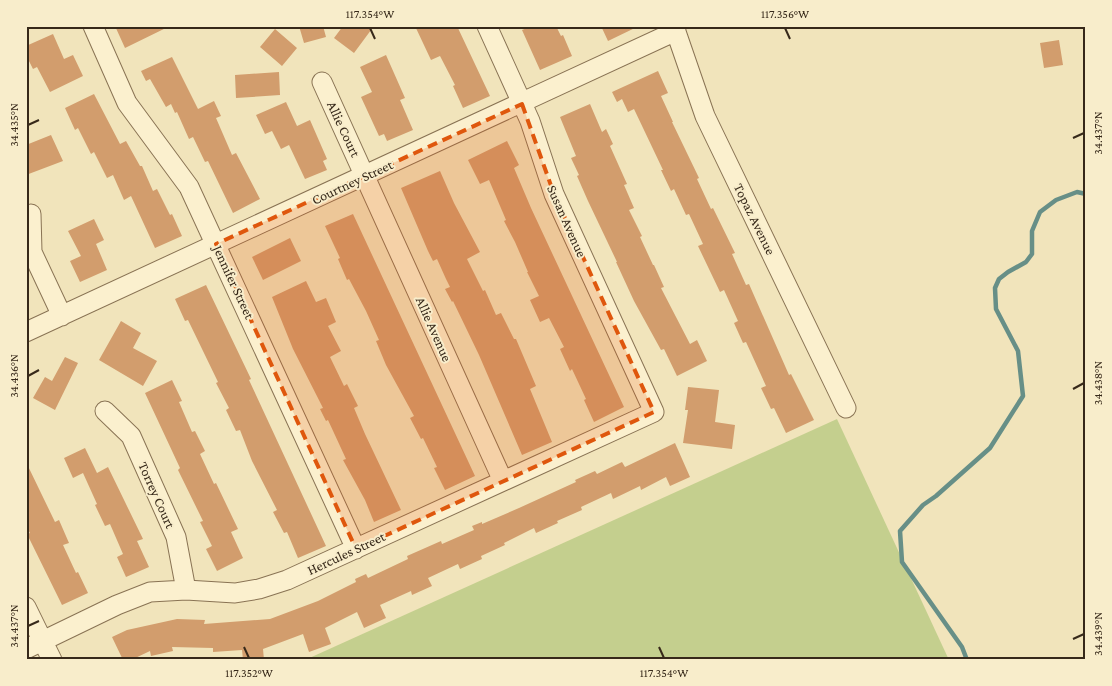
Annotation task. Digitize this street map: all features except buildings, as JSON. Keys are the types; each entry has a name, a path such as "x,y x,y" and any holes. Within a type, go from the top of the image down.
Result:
{"street":[{"name":"Jennifer Street","path":"92,26 128,103 189,187 356,549"},
{"name":"Susan Avenue","path":"487,26 530,121 554,194 654,412"},
{"name":"Courtney Street","path":"26,332 522,104 675,29"},
{"name":"Topaz Avenue","path":"675,29 705,116 846,408"},
{"name":"Allie Court","path":"322,82 365,176"},
{"name":"Allie Avenue","path":"365,176 503,481"},
{"path":"31,214 32,252 62,316"},
{"name":"Torrey Court","path":"105,411 131,436 176,537 186,590"},
{"name":"Hercules Street","path":"35,645 117,605 150,592 186,590 235,593 259,589 287,580 654,412"},
{"path":"26,607 35,645 52,660"}],"highlighted area":[{"path":"522,104 554,194 654,412 356,549 216,244"}],"green space":[{"path":"837,419 949,660 305,660"}],"waterway":[{"path":"967,660 962,647 902,562 900,531 923,505 936,496 990,448 1023,396 1018,351 996,309 995,288 999,279 1026,262 1032,254 1032,231 1040,212 1056,200 1077,192 1086,194"}]}
